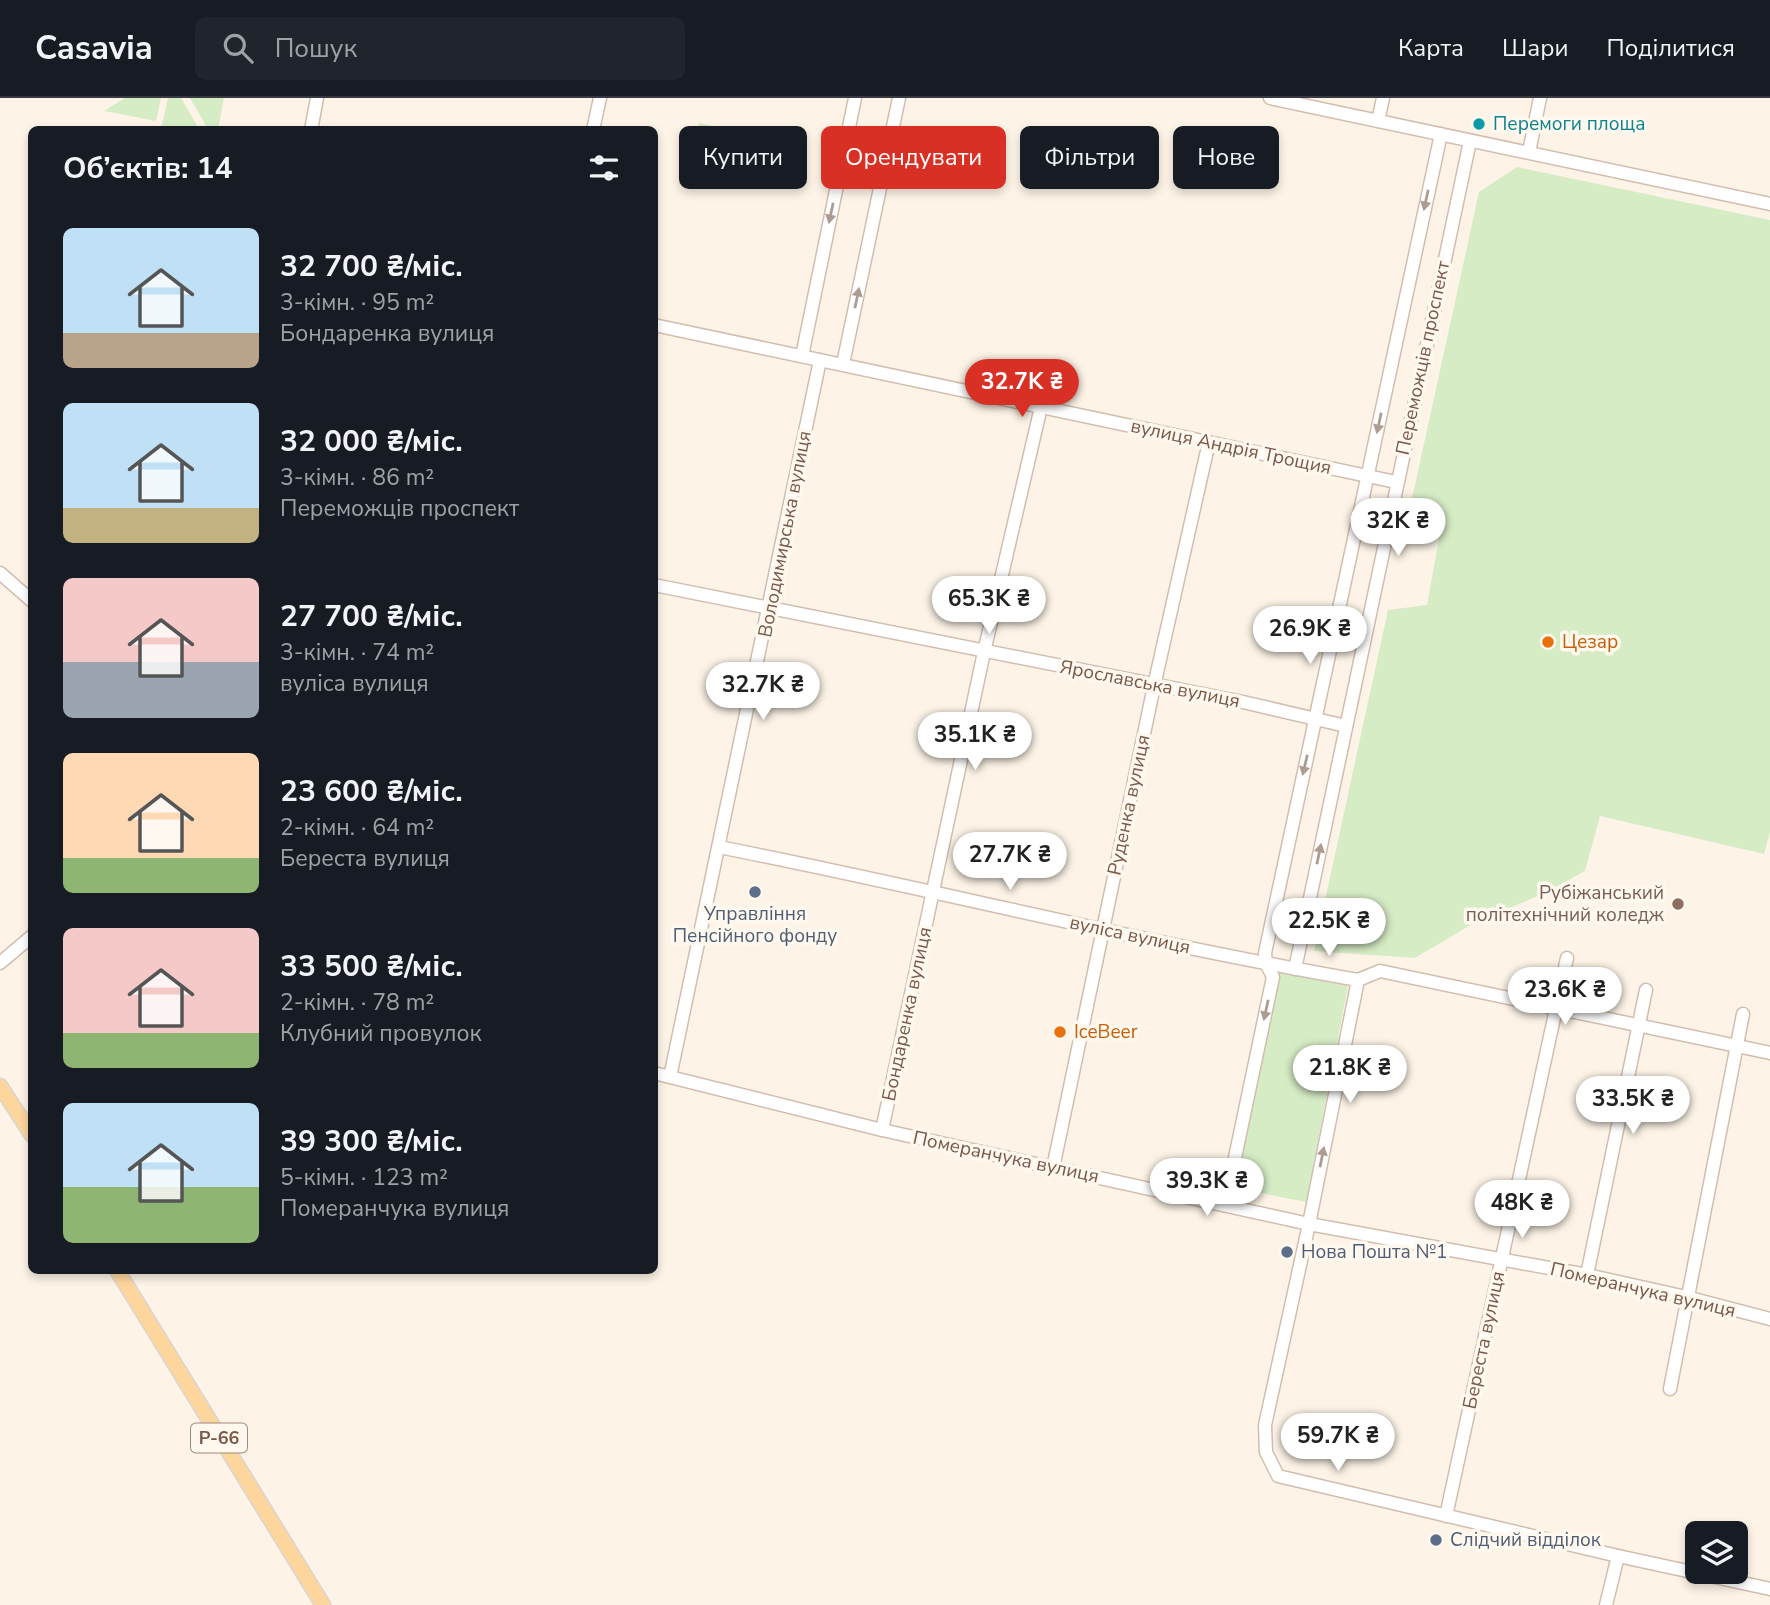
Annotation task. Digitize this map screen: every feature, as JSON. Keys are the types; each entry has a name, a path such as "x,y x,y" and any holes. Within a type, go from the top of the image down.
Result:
{"main road":[{"path":"0,1086 28,1129"},
{"name":"Р-66","path":"119,1274 323,1605"}],"street":[{"path":"312,126 317,98"},
{"path":"594,126 600,98"},
{"path":"802,356 855,98"},
{"path":"843,365 899,98"},
{"path":"1270,98 1770,204"},
{"path":"1378,121 1383,98"},
{"path":"1529,152 1540,98"},
{"name":"Переможців проспект","path":"1225,1205 1273,977 1266,963 1265,953 1441,134"},
{"name":"Переможців проспект","path":"1295,969 1470,141"},
{"name":"вулиця Андрія Трощия","path":"658,326 1396,482"},
{"name":"Володимирська вулиця","path":"670,1077 820,360"},
{"name":"Бондаренка вулиця","path":"882,1130 984,652 1041,407"},
{"name":"Руденка вулиця","path":"1053,1168 1154,686 1209,442"},
{"path":"0,573 28,598"},
{"name":"Ярославська вулиця","path":"658,586 1346,726"},
{"name":"вуліса вулиця","path":"719,847 852,873 1295,969"},
{"path":"0,963 28,939"},
{"name":"Береста вулиця","path":"1447,1516 1567,958"},
{"path":"1295,969 1358,980 1380,971 1770,1053"},
{"path":"1358,980 1265,1425 1266,1452 1278,1476 1770,1589"},
{"path":"1587,1275 1646,990"},
{"path":"1670,1389 1743,1014"},
{"name":"Померанчука вулиця","path":"658,1074 882,1130 1053,1168 1309,1224 1587,1275 1770,1319"},
{"path":"1606,1605 1618,1556"}],"green space":[{"path":"125,98 161,98 156,121 104,111"},
{"path":"168,98 181,98 197,126 162,126"},
{"path":"190,98 224,98 219,126 206,126"},
{"path":"1517,167 1770,220 1770,832 1764,854 1600,816 1585,871 1545,893 1474,923 1415,958 1314,951 1388,610 1427,605 1440,533 1408,517 1479,192"},
{"path":"1278,972 1348,986 1306,1202 1235,1188"}],"place":[{"name":"Перемоги площа","path":"1479,124"},
{"name":"Цезар","path":"1548,642"},
{"name":"Управління Пенсійного фонду","path":"755,892"},
{"name":"Рубіжанський політехнічний коледж","path":"1678,904"},
{"name":"IceBeer","path":"1060,1032"},
{"name":"Нова Пошта №1","path":"1287,1252"},
{"name":"Слідчий відділок","path":"1436,1540"}]}
